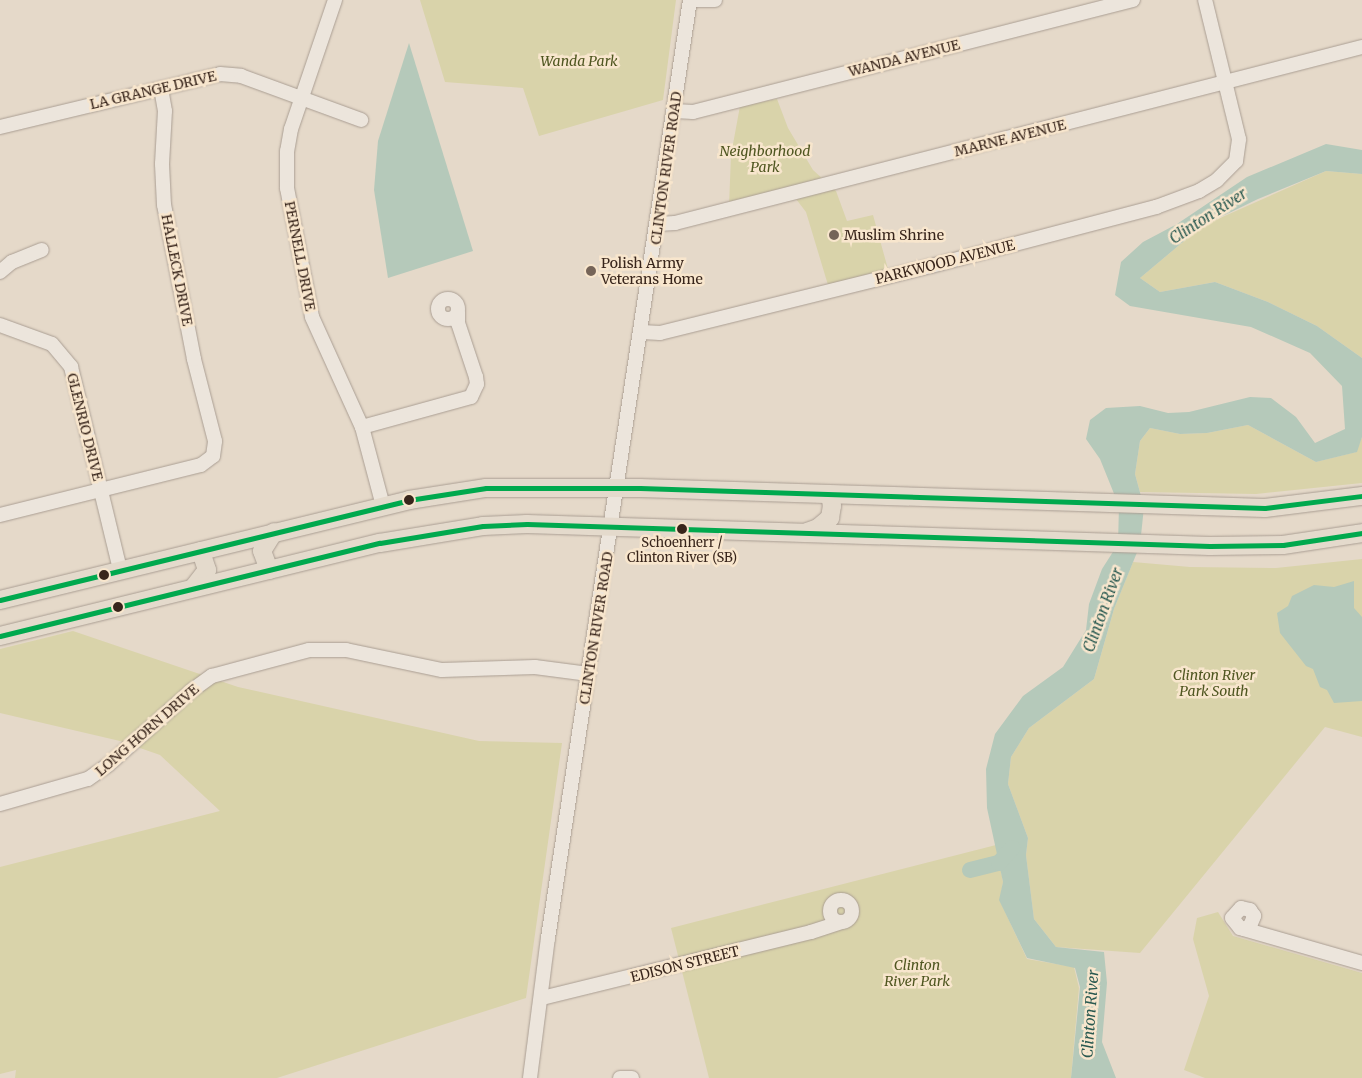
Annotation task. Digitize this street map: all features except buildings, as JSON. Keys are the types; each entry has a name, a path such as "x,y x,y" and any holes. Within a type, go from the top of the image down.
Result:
{"main road":[{"path":"0,600 384,506 467,490 534,486 1265,508 1362,496"},
{"path":"805,533 818,528 830,518 832,506 830,494"},
{"path":"0,636 193,588 443,530 526,524 1153,542 1210,546 1273,545 1362,533"},
{"path":"269,570 262,551 274,532"},
{"path":"193,588 207,570 201,550"}],"street":[{"name":"PERNELL DRIVE","path":"335,0 291,129 286,169 294,230 312,317 362,427 384,506"},
{"path":"692,0 714,0"},
{"name":"CLINTON RIVER ROAD","path":"530,1078 611,527 692,0"},
{"name":"WANDA AVENUE","path":"675,111 693,112 1133,0"},
{"path":"1205,0 1225,83"},
{"name":"MARNE AVENUE","path":"658,224 684,221 1362,47"},
{"name":"LA GRANGE DRIVE","path":"0,127 161,88 230,74 301,97 361,120"},
{"name":"PARKWOOD AVENUE","path":"642,332 660,333 1156,207 1199,191 1236,162 1238,132 1225,83"},
{"name":"HALLECK DRIVE","path":"101,490 201,465 210,460 215,450 164,205 162,164 165,110 161,88"},
{"path":"0,272 12,262 42,250"},
{"path":"362,427 471,397 476,376 454,318"},
{"name":"GLENRIO DRIVE","path":"0,325 37,336 52,344 71,367 120,570"},
{"path":"0,515 101,490"},
{"name":"LONG HORN DRIVE","path":"0,804 88,779 108,766 190,691 212,676 309,650 346,650 442,670 535,667 590,674"},
{"name":"EDISON STREET","path":"542,998 833,920"},
{"path":"1251,926 1362,963"},
{"path":"620,1078 632,1078"}],"green space":[{"name":"Wanda Park","path":"420,0 676,0 663,100 539,136 523,88 445,82"},
{"name":"Neighborhood Park","path":"777,99 788,128 813,170 836,191 847,221 873,215 888,269 828,285 806,212 796,199 729,206 731,155 740,106"},
{"path":"1326,171 1362,174 1362,358 1317,326 1268,302 1215,282 1160,292 1140,278 1202,226"},
{"path":"1248,425 1316,462 1356,452 1362,437 1362,483 1256,494 1140,492 1135,474 1140,441 1150,428 1180,434 1207,433"},
{"name":"Clinton River Park South","path":"1362,559 1362,737 1325,727 1140,953 1056,947 1034,919 1026,855 1028,838 1008,784 1011,757 1029,728 1094,679 1114,609 1133,562 1190,567 1276,568"},
{"path":"73,631 238,687 479,741 562,743 526,998 277,1078 15,1078 16,1070 0,1074 0,867 220,811 160,755 120,741 0,713 0,649"},
{"name":"Clinton River Park","path":"996,845 1003,882 1000,901 1027,959 1074,967 1079,988 1071,1078 709,1078 671,928"},
{"path":"1218,912 1233,936 1362,973 1362,1078 1205,1078 1184,1070 1209,996 1193,939 1197,918"}],"water":[{"path":"409,43 473,251 388,278 374,190 378,141"},
{"name":"Clinton River","path":"1326,144 1362,150 1362,174 1326,171 1258,199 1202,226 1140,278 1160,292 1215,282 1268,302 1317,326 1362,358 1362,437 1357,452 1316,462 1248,425 1207,433 1180,434 1150,428 1140,441 1135,474 1144,507 1140,545 1114,609 1094,679 1029,728 1011,757 1008,784 1028,838 1026,855 1034,919 1056,947 1104,952 1107,983 1102,1042 1116,1078 1071,1078 1080,987 1075,968 1027,958 999,900 1003,882 987,808 986,769 995,734 1023,696 1063,667 1086,630 1089,604 1102,569 1118,544 1119,506 1100,459 1086,439 1090,420 1106,408 1140,406 1168,413 1189,412 1250,397 1271,398 1296,417 1315,443 1345,429 1342,386 1310,353 1251,327 1130,306 1115,295 1121,262 1143,242 1177,224 1247,177"},
{"path":"1354,581 1354,608 1362,617 1362,701 1334,703 1327,690 1320,687 1313,669 1306,666 1280,633 1277,613 1288,606 1292,596 1314,585 1334,587"}],"waterway":[{"path":"970,870 999,863 1012,848"}],"transit line":[{"path":"0,600 409,500 486,488 640,488 1265,508 1362,496"},
{"path":"0,636 380,543 483,526 527,524 1210,546 1283,545 1362,533"}],"place":[{"name":"Muslim Shrine","path":"834,235"},
{"name":"Polish Army Veterans Home","path":"591,271"},
{"name":"Schoenherr / Clinton River (SB)","path":"682,529"}]}
